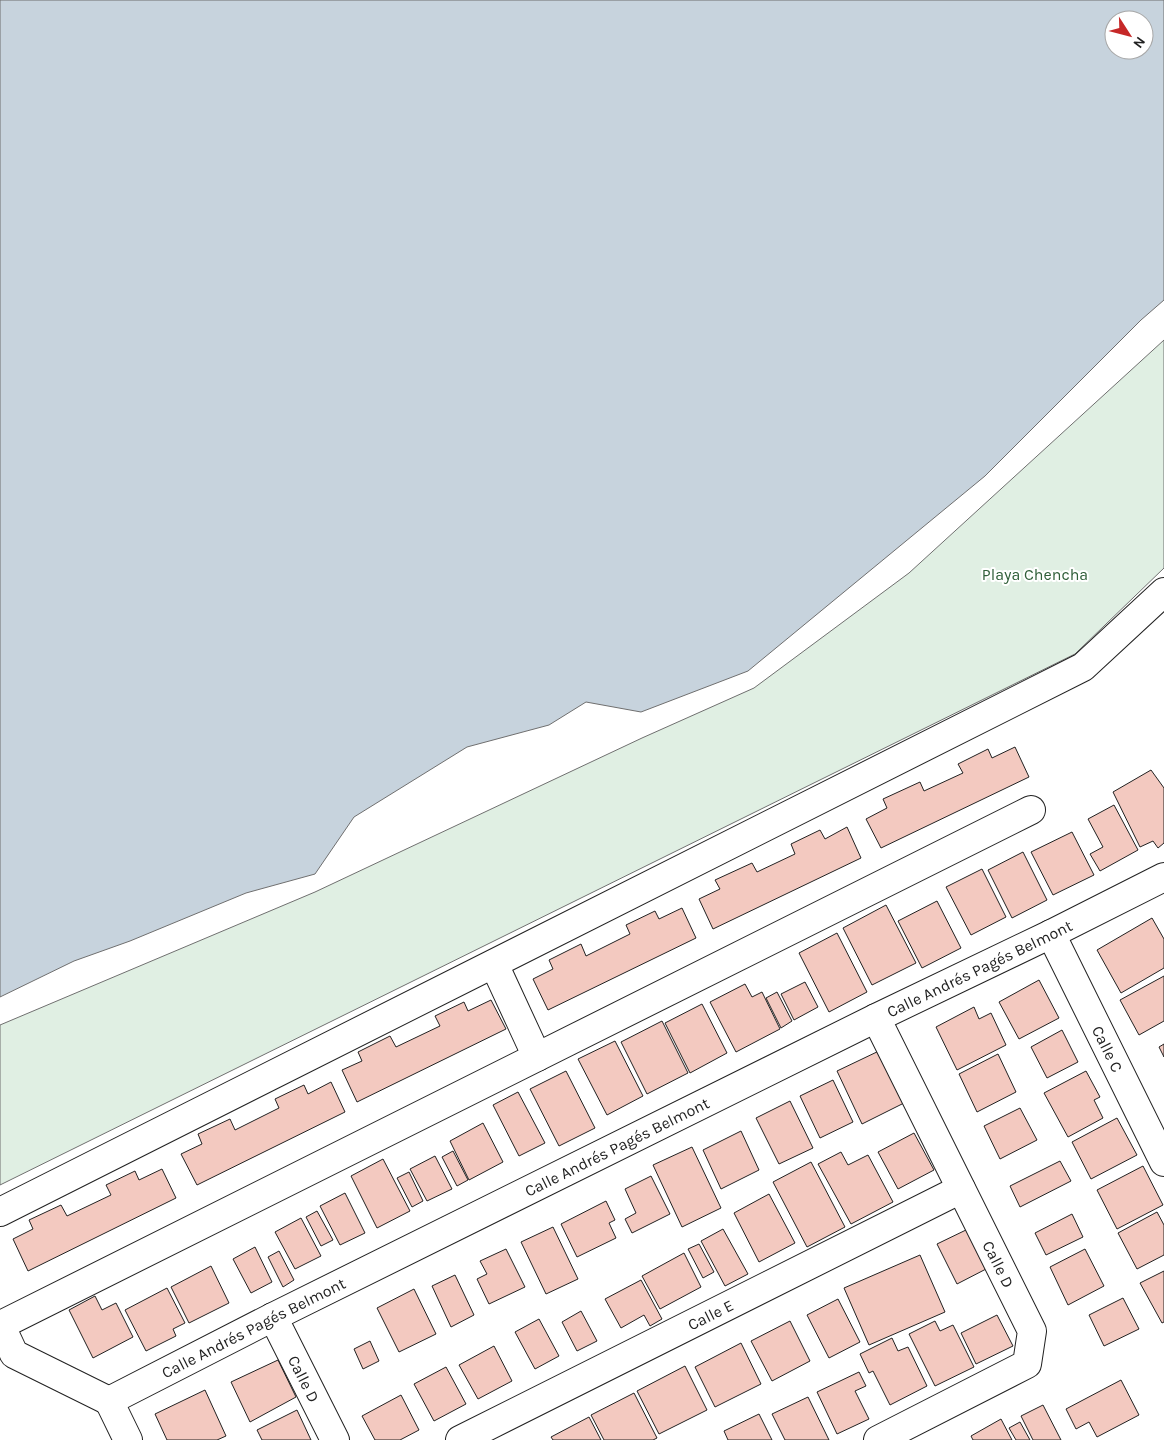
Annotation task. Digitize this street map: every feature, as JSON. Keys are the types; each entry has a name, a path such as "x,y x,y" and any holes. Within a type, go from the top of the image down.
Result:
{"street":[{"path":"0,1212 1083,667 1164,592"},
{"path":"128,1440 109,1402 14,1354 0,1324 1031,810"},
{"name":"Calle Andrés Pagés Belmont","path":"109,1402 273,1317 876,1018 1052,934 1164,877"},
{"name":"Calle C","path":"1052,934 1164,1162"},
{"path":"494,964 538,1057"},
{"name":"Calle D","path":"876,1018 1032,1331 1027,1364 878,1440"},
{"name":"Calle E","path":"460,1440 961,1189"},
{"name":"Calle D","path":"273,1317 335,1440"}],"green space":[{"name":"Playa Chencha","path":"1164,340 1164,568 1075,654 0,1185 0,1025 315,892 642,738 754,688 909,573"}],"shaded area":[{"path":"0,0 1164,0 1164,300 1141,320 985,476 748,671 641,712 586,702 549,725 467,747 354,817 315,874 246,893 130,941 74,961 0,997"}],"building":[{"path":"1015,747 1029,777 881,848 866,819 887,808 883,799 920,782 924,791 963,773 958,764 988,749 992,758"},
{"path":"1151,770 1164,788 1164,843 1158,848 1153,841 1140,847 1113,792"},
{"path":"1114,805 1138,850 1100,871 1090,854 1103,847 1088,819"},
{"path":"847,827 861,858 713,929 699,899 720,889 715,880 752,863 757,872 795,854 791,844 820,830 825,839"},
{"path":"1072,832 1094,875 1053,895 1031,852"},
{"path":"1023,852 1047,900 1012,918 988,870"},
{"path":"982,869 1006,917 971,935 946,887"},
{"path":"937,901 961,948 922,968 898,921"},
{"path":"886,905 916,963 872,985 843,928"},
{"path":"682,908 696,938 548,1010 533,979 553,969 549,960 581,944 586,956 630,934 626,925 655,911 659,919"},
{"path":"1152,918 1164,939 1164,968 1121,993 1097,950"},
{"path":"837,933 867,992 829,1012 799,953"},
{"path":"1164,976 1164,1021 1139,1035 1120,1000"},
{"path":"1039,980 1059,1018 1019,1039 999,1002"},
{"path":"805,982 818,1007 794,1020 781,994"},
{"path":"745,984 752,997 762,992 780,1029 736,1052 710,1002"},
{"path":"777,992 792,1021 781,1028 766,998"},
{"path":"491,1000 506,1029 357,1102 342,1070 362,1061 358,1052 390,1036 396,1047 440,1026 435,1016 464,1002 468,1011"},
{"path":"702,1004 727,1053 690,1073 665,1023"},
{"path":"974,1007 979,1019 991,1013 1006,1045 957,1070 936,1027"},
{"path":"662,1021 688,1073 647,1094 621,1042"},
{"path":"1062,1030 1078,1062 1047,1078 1031,1047"},
{"path":"615,1041 643,1096 607,1115 578,1059"},
{"path":"1164,1044 1164,1057 1159,1047"},
{"path":"881,1050 906,1102 862,1124 837,1071"},
{"path":"998,1054 1016,1092 977,1112 959,1074"},
{"path":"566,1071 595,1128 559,1146 530,1089"},
{"path":"1086,1071 1100,1097 1094,1100 1103,1118 1068,1137 1044,1093"},
{"path":"833,1080 853,1122 820,1138 800,1096"},
{"path":"331,1082 345,1112 197,1185 181,1154 202,1144 198,1134 230,1119 235,1130 279,1108 275,1099 304,1085 308,1094"},
{"path":"518,1092 545,1143 519,1156 493,1105"},
{"path":"790,1101 813,1148 779,1164 756,1118"},
{"path":"1020,1108 1037,1140 1000,1159 984,1126"},
{"path":"1117,1118 1137,1155 1091,1179 1072,1142"},
{"path":"483,1123 503,1162 469,1180 450,1141"},
{"path":"741,1131 759,1170 721,1189 703,1150"},
{"path":"914,1133 934,1170 898,1189 878,1152"},
{"path":"692,1147 721,1208 682,1227 653,1165"},
{"path":"453,1151 468,1180 457,1186 442,1157"},
{"path":"841,1152 848,1165 868,1155 893,1202 851,1224 818,1164"},
{"path":"435,1156 452,1189 427,1201 410,1169"},
{"path":"383,1159 410,1211 377,1228 351,1176"},
{"path":"1060,1161 1071,1181 1020,1207 1010,1186"},
{"path":"811,1162 845,1227 807,1247 773,1182"},
{"path":"1143,1166 1163,1205 1117,1229 1097,1190"},
{"path":"162,1169 176,1198 28,1271 13,1239 33,1229 29,1220 61,1205 67,1216 111,1195 106,1185 135,1171 139,1180"},
{"path":"409,1172 423,1201 412,1207 397,1178"},
{"path":"651,1176 670,1214 632,1233 625,1219 636,1213 625,1189"},
{"path":"345,1193 365,1233 340,1245 320,1206"},
{"path":"769,1194 795,1243 759,1262 734,1213"},
{"path":"606,1201 615,1220 609,1223 616,1238 577,1257 561,1224"},
{"path":"317,1211 333,1240 321,1246 306,1217"},
{"path":"1157,1212 1164,1225 1164,1255 1137,1269 1118,1233"},
{"path":"1072,1214 1083,1237 1046,1255 1035,1233"},
{"path":"301,1218 321,1256 295,1269 275,1232"},
{"path":"553,1227 578,1279 546,1294 521,1242"},
{"path":"723,1229 748,1274 725,1286 701,1241"},
{"path":"968,1229 988,1268 957,1284 937,1244"},
{"path":"699,1244 714,1272 703,1278 688,1249"},
{"path":"255,1247 272,1282 251,1293 233,1259"},
{"path":"506,1249 525,1287 489,1304 477,1279 487,1274 480,1261"},
{"path":"1085,1249 1104,1286 1068,1305 1050,1267"},
{"path":"279,1251 294,1280 283,1287 268,1257"},
{"path":"684,1253 701,1287 660,1309 642,1276"},
{"path":"920,1255 945,1312 869,1345 844,1288"},
{"path":"211,1266 229,1303 189,1323 171,1287"},
{"path":"1164,1271 1164,1322 1162,1323 1140,1283"},
{"path":"455,1275 474,1315 451,1327 432,1286"},
{"path":"641,1280 662,1319 650,1326 644,1315 621,1328 605,1299"},
{"path":"167,1288 185,1323 173,1329 176,1336 146,1351 125,1310"},
{"path":"414,1289 436,1334 399,1352 377,1308"},
{"path":"95,1296 102,1310 116,1303 133,1337 93,1358 69,1310"},
{"path":"1123,1298 1139,1329 1104,1346 1089,1315"},
{"path":"838,1299 860,1342 829,1358 807,1315"},
{"path":"581,1311 597,1341 577,1351 562,1322"},
{"path":"997,1315 1013,1346 976,1364 961,1333"},
{"path":"539,1319 559,1356 535,1369 515,1332"},
{"path":"790,1321 810,1361 772,1381 751,1341"},
{"path":"935,1321 940,1331 953,1325 974,1367 935,1386 909,1334"},
{"path":"892,1338 898,1351 908,1347 927,1386 890,1405 873,1371 869,1373 860,1354"},
{"path":"370,1341 379,1361 363,1369 354,1349"},
{"path":"741,1343 761,1384 715,1407 695,1367"},
{"path":"494,1346 512,1381 478,1399 459,1365"},
{"path":"278,1360 296,1397 250,1422 231,1382"},
{"path":"685,1366 707,1410 659,1434 637,1391"},
{"path":"446,1367 466,1404 434,1421 414,1384"},
{"path":"859,1372 866,1386 855,1391 869,1419 837,1434 817,1392"},
{"path":"1121,1380 1139,1415 1097,1437 1089,1422 1076,1429 1066,1409"},
{"path":"205,1390 226,1436 217,1440 167,1440 155,1414"},
{"path":"634,1393 657,1438 653,1440 604,1440 591,1415"},
{"path":"401,1395 419,1430 400,1440 375,1440 362,1416"},
{"path":"808,1397 829,1440 785,1440 772,1414"},
{"path":"1043,1405 1061,1440 1033,1440 1021,1416"},
{"path":"297,1410 311,1440 262,1440 257,1430"},
{"path":"759,1414 772,1440 728,1440 724,1431"},
{"path":"589,1417 601,1440 553,1440 551,1437"},
{"path":"1001,1419 1012,1440 973,1440 971,1436"},
{"path":"1020,1422 1030,1440 1016,1440 1009,1428"}]}
